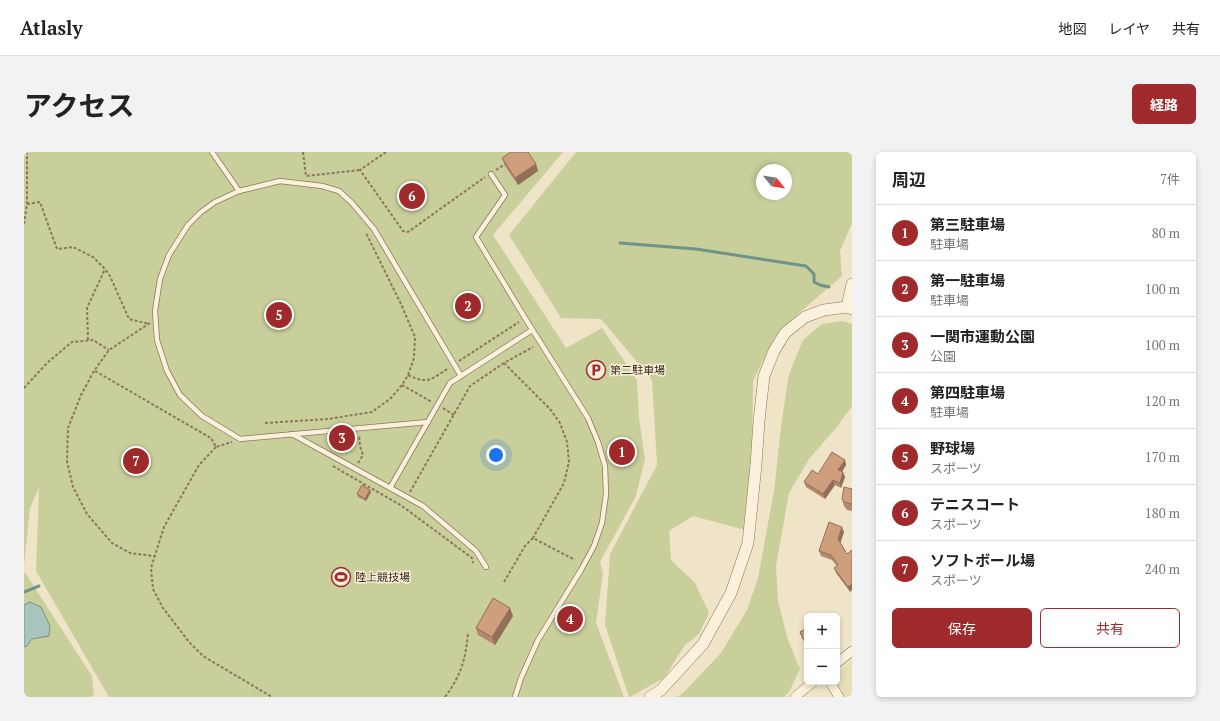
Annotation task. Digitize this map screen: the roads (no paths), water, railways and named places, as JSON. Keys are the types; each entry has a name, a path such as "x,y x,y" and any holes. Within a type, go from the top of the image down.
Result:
{"street":[{"path":"650,697 661,690 703,644 731,593 748,544 764,376 774,351 784,333 805,317 824,310 850,308 852,284"},
{"path":"840,660 852,650"},
{"path":"796,697 810,685"},
{"path":"832,685 839,697"}],"lane":[{"path":"212,152 239,191"},
{"path":"491,174 505,195 476,237 532,330 588,418 598,442 605,466 606,494 602,523 594,546 538,640 521,678 515,697"},
{"path":"428,422 240,439 202,416 180,395 167,371 157,340 155,311 160,279 169,255 188,225 201,212 215,202 239,191 280,181 322,186 339,191 352,203 374,230 461,376"},
{"path":"390,488 450,383 532,330"},
{"path":"292,434 423,506 476,551 486,567"}],"water":[{"path":"30,602 41,607 50,626 49,636 32,639 26,647 24,646 24,605"}],"waterway":[{"path":"620,243 696,249 806,266 814,274 814,282 829,287"},
{"path":"24,592 39,586"}],"place":[{"name":"テニスコート","path":"412,196"},
{"name":"第一駐車場","path":"468,306"},
{"name":"野球場","path":"279,315"},
{"name":"第二駐車場","path":"596,370"},
{"name":"一関市運動公園","path":"342,438"},
{"name":"第三駐車場","path":"622,452"},
{"name":"ソフトボール場","path":"136,461"},
{"name":"陸上競技場","path":"341,577"},
{"name":"第四駐車場","path":"570,619"}]}
